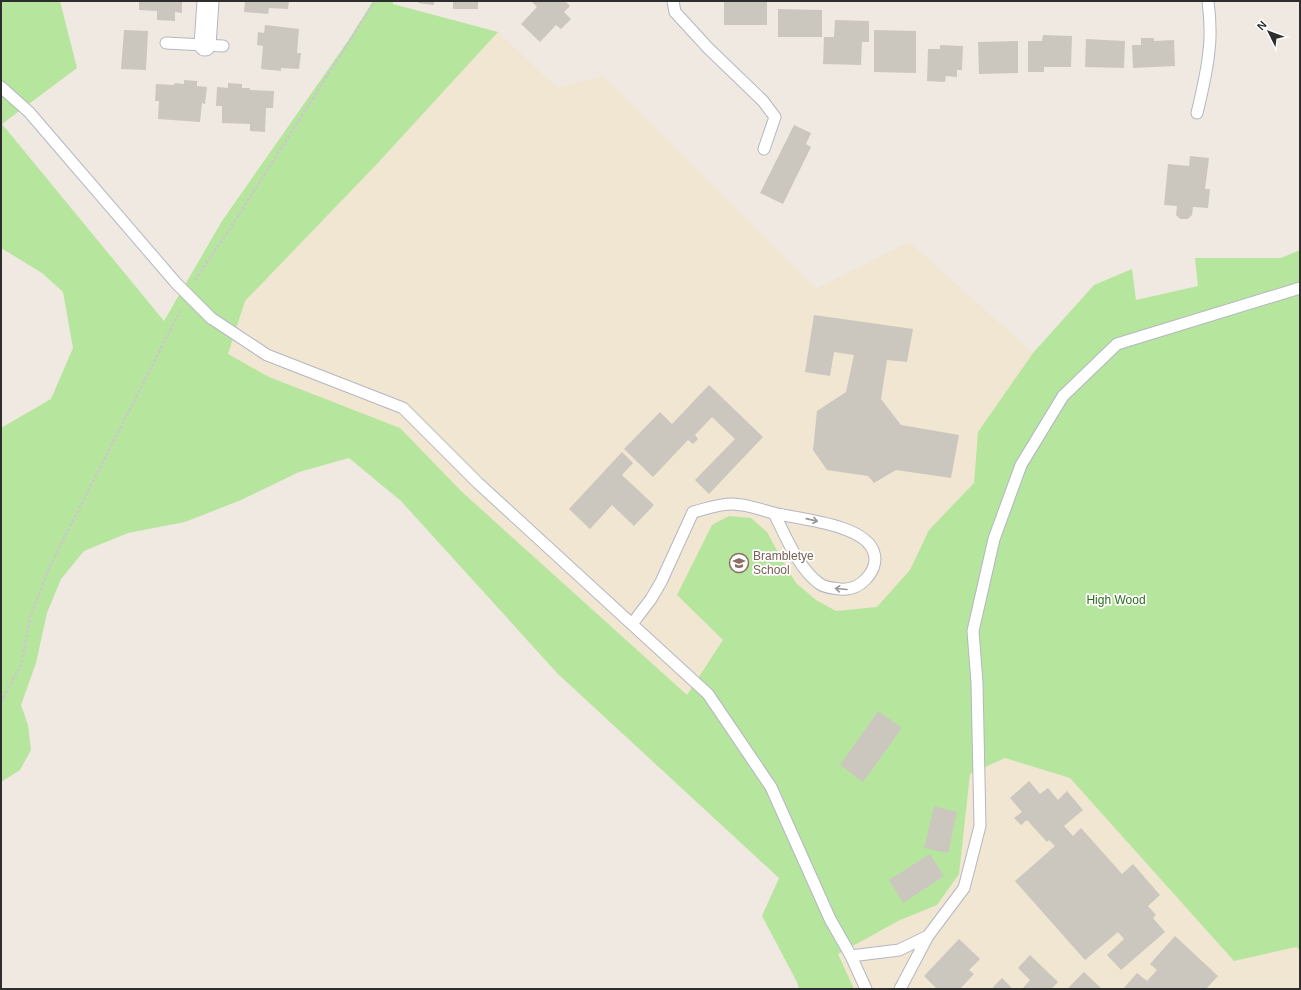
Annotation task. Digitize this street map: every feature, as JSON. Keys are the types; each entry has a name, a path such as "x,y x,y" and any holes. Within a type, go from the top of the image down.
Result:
{"street":[{"path":"208,1 214,45"}],"lane":[{"path":"673,1 675,12 708,48 764,100 775,117 764,148"},
{"path":"1197,112 1209,51 1208,1"},
{"path":"166,43 214,45"},
{"path":"1,88 29,112 176,283 211,318 267,355 403,408 478,483 708,694 771,786 830,919 851,956 866,989"},
{"path":"900,989 928,936 964,888 980,826 978,683 973,631 994,539 1021,465 1063,396 1117,344 1300,288"},
{"path":"632,624 651,599 661,582 693,512 717,506 731,504 755,507 774,513 837,526 868,542 874,553 875,562 871,573 864,581 848,590 828,588 820,584 812,578 796,558 774,513"},
{"path":"851,956 899,950 928,936"}],"path":[{"path":"194,283 375,1"},
{"path":"1,702 21,665 30,617 51,564 181,310"}],"shaded area":[{"name":"Brambletye School","path":"498,32 557,88 603,76 816,289 909,242 1033,353 1069,380 1005,758 1070,778 1234,961 1300,940 1300,989 799,989 797,982 762,916 779,878 558,674 401,501 349,458 299,472 228,354 245,301 375,166"}],"green space":[{"name":"High Wood","path":"1,1 60,1 77,68 2,124 164,321 222,221 348,41 373,1 393,1 393,4 498,32 375,166 245,301 228,354 269,377 400,428 462,492 687,695 723,640 677,595 712,525 729,516 751,518 767,532 796,583 816,600 836,611 877,607 910,570 929,530 974,483 978,432 1033,353 1094,285 1132,269 1136,300 1198,286 1195,258 1281,258 1300,250 1300,950 1296,947 1234,961 1070,778 1005,758 970,774 959,874 937,905 900,920 838,954 854,989 799,989 797,982 762,916 779,878 558,674 401,501 349,458 299,472 241,500 185,522 128,533 84,551 61,579 47,613 36,663 21,705 28,725 31,750 20,770 1,782 1,428 51,399 73,348 63,292 42,273 1,248"}],"building":[{"path":"139,1 182,1 182,13 175,12 175,21 157,20 157,11 139,10"},
{"path":"245,1 289,1 288,9 269,8 268,14 244,12"},
{"path":"419,1 434,1 434,5 418,3"},
{"path":"453,1 478,1 478,9 453,9"},
{"path":"531,1 565,1 570,6 564,12 571,19 561,29 556,25 540,42 521,24 537,7"},
{"path":"724,1 767,1 767,25 724,25"},
{"path":"778,9 822,10 822,37 778,37"},
{"path":"835,20 869,21 869,42 862,42 861,65 823,64 824,37 834,37"},
{"path":"265,25 299,29 297,53 301,53 299,69 281,68 281,71 261,69 263,46 257,45 258,32 264,33"},
{"path":"124,30 148,31 146,70 121,69"},
{"path":"874,30 916,31 916,73 874,72"},
{"path":"1043,35 1072,36 1071,67 1044,67 1044,72 1028,72 1028,41 1042,41"},
{"path":"1141,38 1154,38 1154,41 1174,40 1175,66 1133,68 1132,45 1141,45"},
{"path":"1086,39 1125,41 1124,68 1085,67"},
{"path":"1018,41 1018,73 979,74 978,42"},
{"path":"940,45 963,46 962,70 957,70 957,77 946,76 945,82 927,81 928,49 940,49"},
{"path":"184,80 197,81 197,86 207,87 205,104 202,103 200,122 158,119 159,101 155,101 156,84 184,84"},
{"path":"228,83 242,84 242,88 250,88 250,90 274,91 273,108 266,108 265,132 250,131 250,124 222,123 222,106 216,106 217,87 228,88"},
{"path":"794,125 811,133 806,144 811,147 783,204 760,193"},
{"path":"1190,156 1209,158 1205,189 1210,189 1208,208 1193,207 1192,215 1188,219 1180,219 1176,215 1177,206 1164,205 1168,164 1189,166"},
{"path":"814,315 913,329 907,362 887,360 881,399 901,425 959,435 951,478 896,470 874,483 868,476 827,470 813,450 817,411 846,392 854,355 834,352 830,376 805,372"},
{"path":"709,385 763,437 709,494 695,480 735,439 712,417 695,435 698,439 693,444 688,440 653,477 624,449 660,412 672,424"},
{"path":"622,452 633,463 622,475 654,505 634,526 612,505 590,529 569,509"},
{"path":"878,711 902,728 863,782 840,765"},
{"path":"1029,781 1040,794 1048,788 1058,800 1067,791 1083,810 1064,826 1073,836 1081,828 1122,874 1133,864 1160,895 1148,906 1156,915 1153,918 1165,932 1121,970 1107,955 1124,939 1118,932 1085,960 1015,881 1055,846 1049,840 1047,842 1027,820 1021,825 1014,818 1022,812 1010,798"},
{"path":"934,806 957,812 948,853 924,848"},
{"path":"930,854 944,876 903,903 889,880"},
{"path":"1175,936 1218,976 1206,989 1123,989 1137,973 1147,981 1157,970 1150,964"},
{"path":"959,939 980,959 969,970 974,974 960,989 937,989 924,976"},
{"path":"1030,955 1058,982 1051,989 1022,989 1030,980 1018,968"},
{"path":"1084,972 1102,989 1067,989"},
{"path":"1002,978 1013,989 995,989 993,987"}],"place":[{"name":"Brambletye School","path":"739,563"}]}
